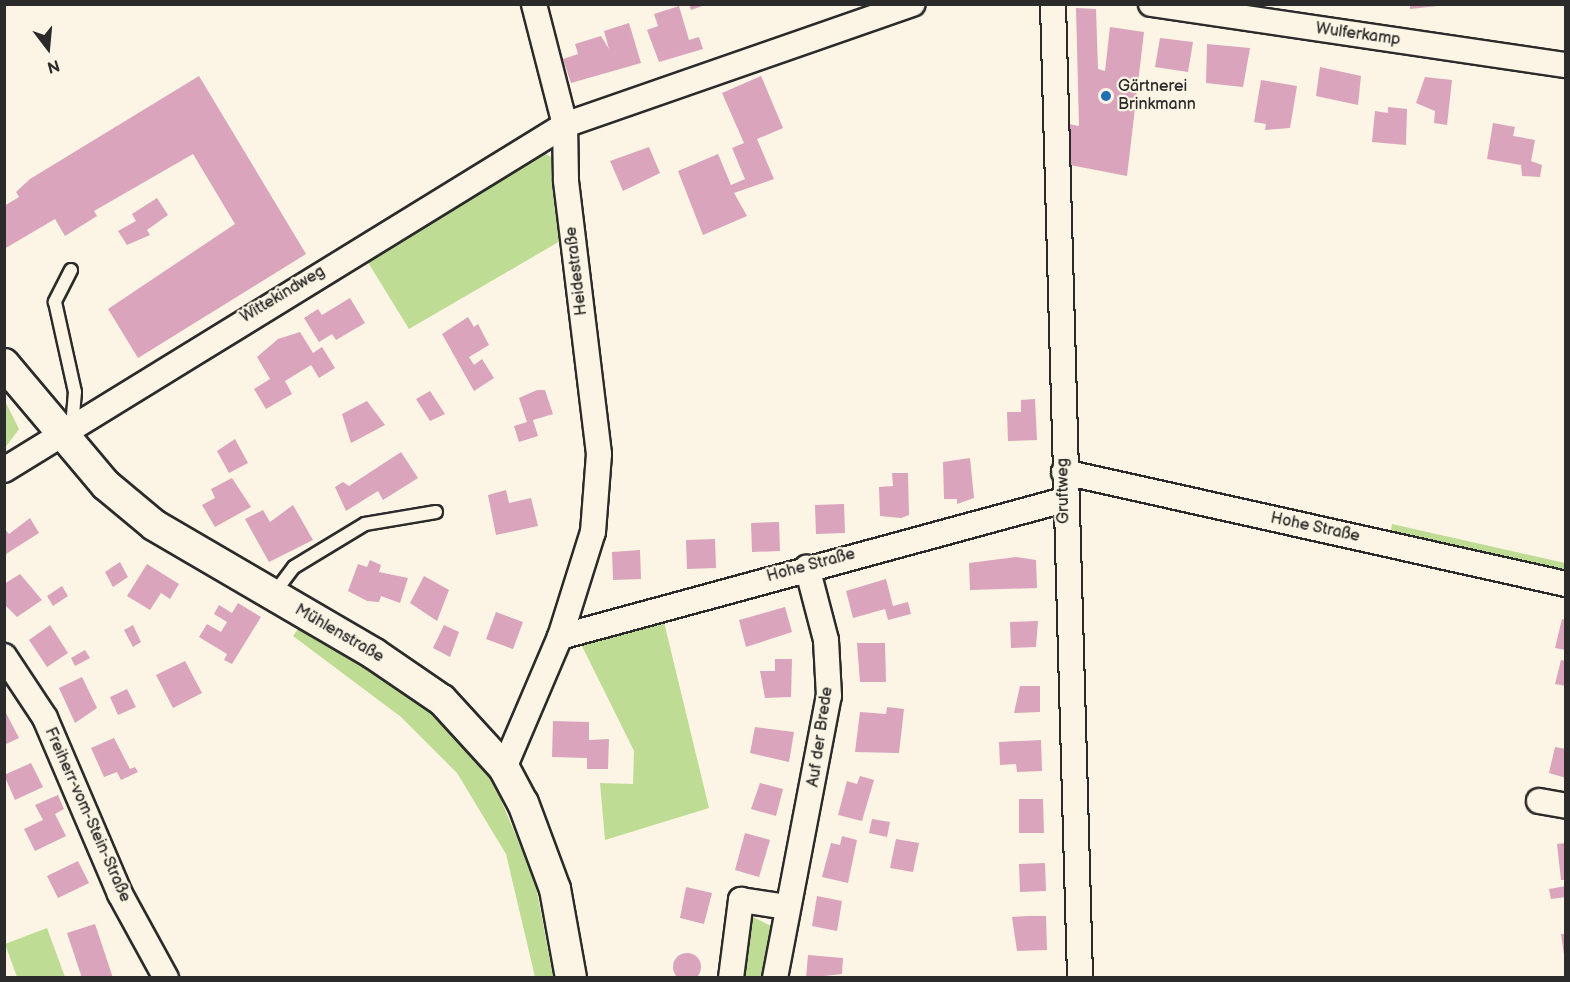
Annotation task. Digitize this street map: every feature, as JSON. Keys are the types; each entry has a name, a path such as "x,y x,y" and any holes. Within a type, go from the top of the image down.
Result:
{"street":[{"name":"Heidestraße","path":"504,768 560,637 593,532 599,453 566,180 564,125 534,4"},
{"path":"564,125 913,4"},
{"name":"Gruftweg","path":"1053,4 1073,977"},
{"name":"Wulferkamp","path":"1151,4 1566,65"},
{"name":"Wittekindweg","path":"4,470 66,428 564,125"},
{"name":"Mühlenstraße","path":"4,364 66,428 106,485 154,525 442,700 504,768 548,863 571,978"},
{"name":"Hohe Straße","path":"1064,472 1566,584"},
{"name":"Hohe Straße","path":"560,637 807,567 1064,500"},
{"name":"Auf der Brede","path":"775,978 788,907 821,762 829,696 826,640 807,567"},
{"name":"Freiherr-vom-Stein-Straße","path":"4,656 45,718 120,894 166,978"},
{"path":"1539,801 1566,806"},
{"path":"731,978 741,900 788,907"}],"lane":[{"path":"66,428 75,392 55,302 71,270"},
{"path":"272,596 294,567 365,524 436,512"}],"green space":[{"path":"538,150 555,159 562,240 409,329 364,256"},
{"path":"4,399 19,429 5,448 4,448"},
{"path":"1392,524 1565,563 1565,579 1390,537"},
{"path":"663,618 709,808 605,840 600,783 633,784 634,751 580,642"},
{"path":"300,626 425,707 493,781 535,881 553,977 535,977 506,854 457,773 401,717 293,636"},
{"path":"749,915 773,927 764,977 740,978"},
{"path":"47,928 65,977 17,977 5,944"}],"building":[{"path":"689,4 705,4 705,5 691,10"},
{"path":"1410,4 1437,4 1437,6 1410,9"},
{"path":"679,6 689,40 699,37 703,49 659,62 647,30 658,26 654,14"},
{"name":"Gärtnerei Brinkmann","path":"1076,8 1096,9 1098,69 1105,71 1110,27 1144,32 1127,176 1070,165 1069,124 1079,126"},
{"path":"629,23 641,63 571,83 563,59 578,54 575,44 601,36 609,49 604,31"},
{"path":"1160,38 1193,42 1188,72 1155,67"},
{"path":"1207,44 1250,48 1243,87 1206,83"},
{"path":"1320,67 1361,76 1358,105 1316,96"},
{"path":"199,76 306,254 138,358 108,309 235,224 193,154 94,211 97,216 65,236 55,219 4,249 4,206 19,197 16,192 30,179"},
{"path":"761,76 783,128 757,139 774,179 734,193 747,216 703,235 678,171 718,154 731,185 745,179 732,148 744,143 722,93"},
{"path":"1425,77 1452,80 1447,125 1434,123 1435,111 1416,103"},
{"path":"1261,80 1297,86 1290,128 1265,130 1266,124 1254,122"},
{"path":"1388,107 1407,109 1406,145 1372,142 1375,111 1388,113"},
{"path":"1493,123 1515,127 1513,136 1535,140 1531,161 1542,165 1540,177 1522,176 1521,165 1487,159"},
{"path":"649,147 660,173 623,191 610,161"},
{"path":"157,198 168,215 147,230 150,235 127,245 118,231 136,221 132,214"},
{"path":"350,298 365,323 336,340 332,334 319,342 304,318 318,309 322,315"},
{"path":"468,317 474,327 478,324 489,345 469,357 474,365 482,359 494,378 474,391 442,334"},
{"path":"300,332 313,353 322,347 335,368 319,378 311,365 285,381 292,394 266,409 254,389 270,379 257,357 278,339"},
{"path":"537,390 545,390 553,414 533,420 538,436 519,442 514,426 527,422 519,398"},
{"path":"430,391 445,414 430,421 416,399"},
{"path":"1035,399 1037,440 1008,441 1007,412 1021,412 1021,400"},
{"path":"367,401 385,425 351,443 342,414"},
{"path":"235,439 248,463 229,473 217,451"},
{"path":"401,452 418,478 383,500 378,491 346,511 335,487 343,482 349,486"},
{"path":"970,458 974,498 957,504 957,499 944,499 943,462"},
{"path":"892,473 908,473 909,515 901,518 880,516 879,487 893,486"},
{"path":"232,478 251,507 215,527 202,505 215,498 211,489"},
{"path":"506,490 509,503 531,498 538,526 496,535 488,495"},
{"path":"844,504 845,533 816,534 815,505"},
{"path":"293,505 313,540 269,562 245,519 263,510 270,522"},
{"path":"30,518 39,533 6,554 4,528 9,534"},
{"path":"779,522 780,551 752,552 751,523"},
{"path":"715,539 716,568 687,569 686,540"},
{"path":"640,550 641,579 613,580 612,552"},
{"path":"1016,557 1036,560 1037,588 970,590 969,563"},
{"path":"370,560 381,565 379,572 408,578 400,603 381,596 379,602 367,601 348,591 358,564 367,567"},
{"path":"120,562 128,577 113,587 105,572"},
{"path":"147,564 179,584 170,599 161,593 150,610 127,596"},
{"path":"20,574 42,600 17,617 4,604 4,584"},
{"path":"424,576 449,590 437,621 410,603"},
{"path":"886,579 893,606 908,602 911,614 888,620 885,609 853,618 846,591"},
{"path":"62,586 68,596 53,606 47,596"},
{"path":"238,603 261,617 232,664 224,660 227,654 199,637 207,624 221,632 227,622 214,614 219,605 232,613"},
{"path":"785,607 792,632 746,647 739,620"},
{"path":"496,612 523,622 513,649 486,639"},
{"path":"1562,619 1566,620 1566,650 1555,648"},
{"path":"1038,621 1036,647 1011,648 1010,622"},
{"path":"50,625 68,653 47,667 29,640"},
{"path":"133,625 141,642 133,647 124,630"},
{"path":"444,625 459,632 450,657 433,648"},
{"path":"857,643 885,643 886,682 860,682"},
{"path":"85,650 90,658 75,666 71,658"},
{"path":"775,659 792,659 791,697 765,698 760,671 775,671"},
{"path":"1561,660 1566,661 1566,686 1555,684"},
{"path":"185,661 202,693 173,708 156,675"},
{"path":"82,677 97,708 75,723 59,688"},
{"path":"1020,686 1040,686 1040,712 1014,713"},
{"path":"127,689 136,707 118,715 110,697"},
{"path":"887,707 904,709 899,753 855,752 860,712 886,714"},
{"path":"6,713 19,738 4,745 4,714"},
{"path":"553,721 589,722 589,740 609,739 608,769 587,769 587,758 552,757"},
{"path":"755,727 794,732 789,762 750,753"},
{"path":"114,738 130,769 135,767 138,772 121,780 117,772 104,777 91,748"},
{"path":"1041,740 1042,771 1017,772 1016,764 1000,765 999,742"},
{"path":"1555,747 1566,749 1566,778 1549,773"},
{"path":"31,763 43,787 15,800 4,775"},
{"path":"860,776 874,780 862,821 838,815 847,781 857,784"},
{"path":"760,783 783,789 776,816 751,809"},
{"path":"58,795 64,809 55,814 66,836 35,851 24,829 43,820 35,805"},
{"path":"1019,799 1043,799 1044,833 1019,833"},
{"path":"872,819 890,822 887,837 869,833"},
{"path":"745,833 770,840 759,877 735,870"},
{"path":"842,836 857,840 848,883 822,877 831,843 840,845"},
{"path":"896,839 919,843 913,872 890,868"},
{"path":"1566,843 1566,880 1561,880 1557,844"},
{"path":"78,861 89,883 58,898 47,876"},
{"path":"1045,863 1046,891 1020,892 1019,864"},
{"path":"1566,886 1566,897 1551,899 1549,889"},
{"path":"686,887 712,893 704,924 680,918"},
{"path":"817,896 842,901 837,931 812,926"},
{"path":"1046,916 1047,950 1017,951 1012,917"},
{"path":"95,924 113,978 82,978 67,933"},
{"path":"1561,934 1566,934 1566,955 1564,955"},
{"path":"687,953 697,957 701,967 697,977 687,981 677,977 673,967 677,957"},
{"path":"808,955 843,958 842,974 806,978"}],"place":[{"name":"Gärtnerei Brinkmann","path":"1106,96"}]}
